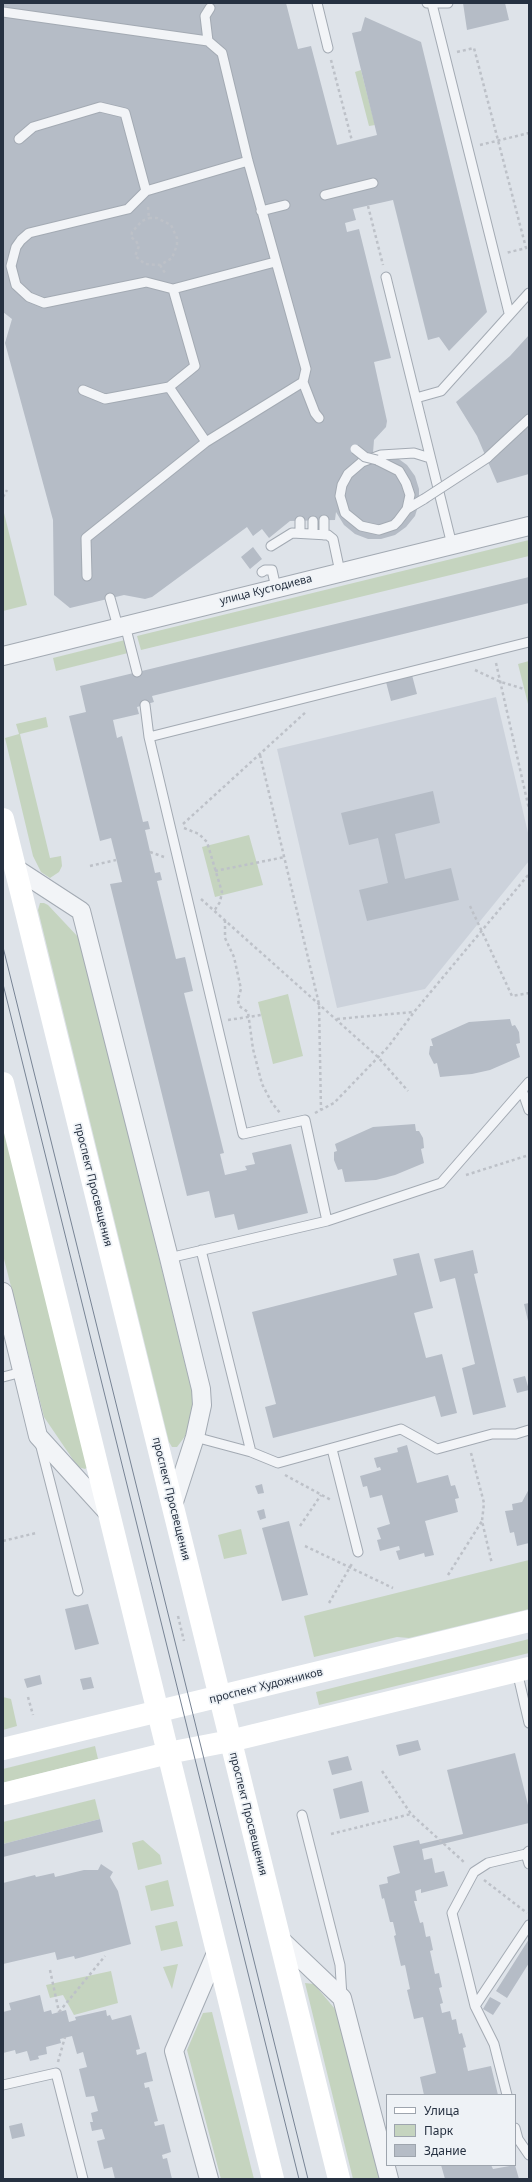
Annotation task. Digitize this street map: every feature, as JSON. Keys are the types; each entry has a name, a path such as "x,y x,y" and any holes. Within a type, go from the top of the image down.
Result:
{"main road":[{"name":"проспект Просвещения","path":"3,819 339,2179"},
{"path":"3,1083 273,2179"},
{"name":"проспект Художников","path":"3,1750 529,1621"},
{"path":"3,1794 168,1753 230,1742 523,1670"}],"street":[{"name":"улица Кустодиева","path":"3,656 529,526"},
{"path":"15,868 81,911 169,1258 201,1389 202,1405 195,1437 173,1505"},
{"path":"3,1292 38,1436 109,1514"},
{"path":"279,1938 342,1998 389,2179"},
{"path":"209,2179 174,2051 217,1951"}],"lane":[{"path":"317,3 328,48"},
{"path":"448,3 429,4 445,55 509,312"},
{"path":"208,41 205,16 210,8"},
{"path":"3,12 208,41 222,53 261,211 306,369 303,382 315,414 319,418"},
{"path":"19,139 33,127 100,108 125,113 146,191"},
{"path":"248,161 146,191 128,209 29,233 16,247 11,266 13,276 16,284 29,297 44,303 146,282 174,289 275,262"},
{"path":"325,195 373,182"},
{"path":"261,211 284,205"},
{"path":"386,277 452,545"},
{"path":"83,390 105,399 169,387 195,366 174,289"},
{"path":"416,398 441,391 509,312 529,293"},
{"path":"87,576 86,538 206,442 303,382"},
{"path":"169,387 206,442"},
{"path":"407,509 487,458 529,419"},
{"path":"355,449 365,457 374,459 392,466 403,477 409,489 410,503 407,509 394,525 379,530 361,526 345,513 340,496 342,485 355,467 374,459 398,453 414,453 430,458"},
{"path":"324,520 324,535"},
{"path":"300,521 300,533"},
{"path":"313,521 313,534"},
{"path":"272,546 280,534 300,533 328,535 333,539 340,572"},
{"path":"262,572 265,570 272,570 276,588"},
{"path":"110,598 122,626 137,672"},
{"path":"149,737 529,642"},
{"path":"145,705 149,737 243,1134 305,1120 327,1221"},
{"path":"169,1258 327,1221 441,1183 529,1082"},
{"path":"522,1090 529,1110"},
{"path":"201,1250 251,1452"},
{"path":"3,1377 22,1372"},
{"path":"195,1437 251,1452 278,1463 401,1429 437,1449 492,1434 516,1434 529,1430"},
{"path":"38,1436 78,1591"},
{"path":"332,1449 358,1552"},
{"path":"523,1670 529,1722"},
{"path":"302,1815 340,1965 342,1998"},
{"path":"507,2094 494,2044 475,2006 452,1913 474,1872 488,1863 528,1853 529,1864"},
{"path":"475,2006 529,1925"},
{"path":"3,2085 56,2073 83,2179"},
{"path":"516,2132 518,2139 529,2155"}],"path":[{"path":"328,48 352,141"},
{"path":"445,55 474,48 526,248 495,256"},
{"path":"468,148 529,133"},
{"path":"368,206 386,277"},
{"path":"157,218 170,225 175,231 178,245 172,258 166,262 152,266 145,264 135,256 139,246 131,237 136,226 142,221 157,218"},
{"path":"3,497 7,490"},
{"path":"493,651 529,809"},
{"path":"454,660 501,682 524,689"},
{"path":"214,911 220,902 222,892 207,842 199,834 180,826 260,756 309,710"},
{"path":"260,756 319,1004 321,1110"},
{"path":"216,871 285,857"},
{"path":"90,866 116,860"},
{"path":"305,1120 334,1103 388,1047 414,1012 529,874"},
{"path":"183,883 378,1057 408,1091"},
{"path":"470,906 512,996 529,993"},
{"path":"225,920 225,938 234,957 241,989 238,1000 239,1006 248,1012 253,1049 262,1084 272,1103 287,1124"},
{"path":"336,1019 414,1012"},
{"path":"216,1022 261,1015"},
{"path":"441,1183 529,1155"},
{"path":"468,1440 484,1503 482,1521 492,1564"},
{"path":"281,1473 347,1508"},
{"path":"300,1526 321,1495"},
{"path":"448,1575 482,1521"},
{"path":"3,1541 36,1533"},
{"path":"305,1546 393,1588"},
{"path":"329,1603 358,1552"},
{"path":"178,1616 184,1641"},
{"path":"28,1697 32,1715"},
{"path":"382,1771 411,1814 474,1872 529,1915"},
{"path":"331,1834 411,1814"},
{"path":"50,1970 59,2012 105,1956"},
{"path":"56,2073 65,2037"}],"shaded area":[{"path":"496,697 529,837 529,861 425,989 337,1008 277,749"}],"green space":[{"path":"361,70 375,125 369,126 355,72"},
{"path":"3,509 27,605 3,611"},
{"path":"529,540 529,556 141,650 137,636"},
{"path":"125,640 128,653 56,671 53,658"},
{"path":"529,661 529,708 518,664"},
{"path":"46,717 48,727 20,734 50,858 61,856 62,866 59,872 50,878 41,872 33,856 5,738 19,734 16,724"},
{"path":"249,835 263,885 215,897 202,847"},
{"path":"40,903 48,905 80,939 82,945 192,1392 192,1409 186,1435 177,1447 172,1447 169,1442 38,910"},
{"path":"288,994 303,1056 273,1064 258,1002"},
{"path":"3,1118 88,1467 85,1469 78,1467 44,1417 3,1255"},
{"path":"241,1529 247,1554 224,1559 218,1535"},
{"path":"529,1560 529,1609 409,1638 397,1637 314,1657 304,1616"},
{"path":"529,1639 529,1653 319,1705 316,1692"},
{"path":"3,1697 11,1699 17,1726 3,1730"},
{"path":"95,1746 98,1759 3,1783 3,1769"},
{"path":"95,1799 100,1819 3,1844 3,1822"},
{"path":"143,1840 160,1855 162,1864 138,1870 132,1843"},
{"path":"168,1880 174,1906 151,1911 145,1886"},
{"path":"177,1921 183,1946 161,1951 155,1926"},
{"path":"178,1964 172,1989 163,1967"},
{"path":"111,1971 118,2003 74,2015 63,1995 50,1998 46,1985"},
{"path":"305,1983 314,1984 340,2015 382,2179 353,2179"},
{"path":"212,2012 254,2179 221,2179 187,2050 203,2013"}],"building":[{"path":"3,3 286,3 298,49 311,46 337,145 377,135 352,33 361,31 365,17 421,42 487,312 449,351 439,337 428,340 393,200 353,209 356,220 345,223 347,232 359,229 391,358 374,362 387,421 386,427 374,440 373,453 381,453 396,457 407,465 415,476 419,489 419,503 415,516 406,527 395,535 381,539 368,539 355,534 344,525 336,512 335,520 290,521 269,538 262,529 253,536 247,527 152,597 145,599 124,595 70,608 54,595 53,520 5,343 12,319 3,312"},
{"path":"463,3 505,3 509,20 467,30"},
{"path":"529,335 529,474 497,483 477,436 456,402 510,356"},
{"path":"253,547 262,559 250,569 241,557"},
{"path":"529,577 529,603 152,696 154,702 137,707 139,714 113,720 117,738 122,736 143,822 148,821 150,829 145,830 155,873 160,872 162,880 157,881 176,959 185,957 193,991 184,993 224,1153 220,1154 225,1175 247,1170 245,1166 255,1164 252,1153 291,1144 308,1213 238,1230 234,1214 215,1218 209,1191 187,1196 110,884 122,882 111,838 100,841 69,716 86,712 80,686"},
{"path":"412,675 417,694 391,701 386,682"},
{"path":"433,791 440,823 395,834 405,879 451,868 459,900 367,921 359,890 388,883 378,838 349,845 341,813"},
{"path":"510,1019 512,1026 515,1025 519,1032 520,1043 516,1044 520,1057 490,1070 472,1074 440,1077 437,1063 434,1064 429,1054 430,1046 433,1046 431,1039 469,1022"},
{"path":"415,1124 416,1131 419,1131 423,1138 424,1148 421,1149 424,1163 395,1175 376,1180 345,1182 342,1169 338,1170 334,1160 334,1152 337,1151 335,1144 373,1127"},
{"path":"473,1250 478,1273 474,1274 506,1407 473,1415 462,1368 475,1364 455,1278 440,1282 434,1259"},
{"path":"419,1253 433,1308 414,1313 426,1358 442,1354 457,1413 441,1417 435,1396 273,1438 265,1407 276,1404 252,1312 397,1275 393,1259"},
{"path":"529,1303 529,1321 528,1321 524,1304"},
{"path":"525,1376 529,1390 517,1393 513,1379"},
{"path":"407,1445 417,1483 448,1475 451,1486 455,1485 459,1498 455,1499 458,1512 425,1521 434,1555 425,1557 424,1553 399,1560 396,1551 400,1550 399,1546 380,1551 377,1540 381,1539 377,1528 390,1524 382,1495 370,1498 367,1486 363,1487 360,1476 381,1470 380,1467 377,1468 374,1458 398,1452 397,1448"},
{"path":"262,1484 264,1493 258,1494 255,1486"},
{"path":"529,1489 529,1543 517,1546 514,1532 510,1533 505,1511 513,1510 512,1504 522,1502"},
{"path":"264,1509 266,1518 260,1520 257,1511"},
{"path":"289,1521 308,1595 282,1601 262,1528"},
{"path":"88,1604 99,1644 75,1650 65,1609"},
{"path":"40,1675 42,1684 27,1688 24,1679"},
{"path":"91,1677 94,1688 83,1690 80,1679"},
{"path":"418,1740 421,1750 399,1756 396,1745"},
{"path":"515,1753 529,1809 529,1823 422,1849 424,1860 432,1858 435,1873 444,1871 448,1886 421,1893 421,1889 415,1891 417,1901 414,1901 420,1923 423,1922 426,1937 430,1936 433,1950 430,1951 435,1974 439,1973 442,1987 439,1988 443,2003 440,2004 442,2013 450,2011 452,2020 456,2019 459,2034 462,2033 466,2047 463,2048 468,2071 491,2066 498,2094 424,2094 420,2077 436,2073 423,2017 414,2019 407,1990 410,1989 405,1965 401,1966 394,1936 396,1935 393,1922 390,1922 379,1885 388,1883 387,1877 400,1873 393,1846 419,1840 420,1844 463,1834 447,1770"},
{"path":"348,1756 352,1770 332,1775 328,1761"},
{"path":"362,1781 369,1812 340,1819 333,1789"},
{"path":"100,1819 103,1832 3,1857 3,1844"},
{"path":"101,1864 113,1872 110,1877 118,1891 131,1944 75,1959 74,1956 57,1960 55,1952 3,1964 3,1883 35,1875 36,1877 54,1873 55,1877 84,1870 98,1870"},
{"path":"529,1939 529,1963 507,1998 496,1991"},
{"path":"40,1995 44,2012 51,2010 52,2014 66,2010 69,2022 76,2020 75,2017 106,2010 107,2016 110,2015 112,2020 131,2015 140,2049 136,2050 137,2055 146,2052 153,2081 144,2083 145,2088 149,2087 158,2121 154,2122 155,2126 164,2124 171,2152 162,2155 163,2159 167,2158 172,2179 115,2179 112,2167 104,2169 97,2141 105,2139 102,2129 92,2131 90,2122 93,2122 91,2113 98,2111 94,2096 86,2097 79,2069 87,2067 83,2052 77,2054 72,2036 60,2039 61,2043 46,2047 47,2054 38,2056 39,2059 30,2061 27,2051 16,2054 15,2050 3,2053 3,2012 11,2010 9,2003"},
{"path":"490,1997 501,2003 493,2015 483,2009"},
{"path":"22,2123 25,2136 12,2139 9,2126"},
{"path":"441,2166 492,2166 493,2169 515,2166 519,2179 445,2179"}],"tram line":[{"path":"3,947 308,2179"},
{"path":"3,984 299,2179"}]}
